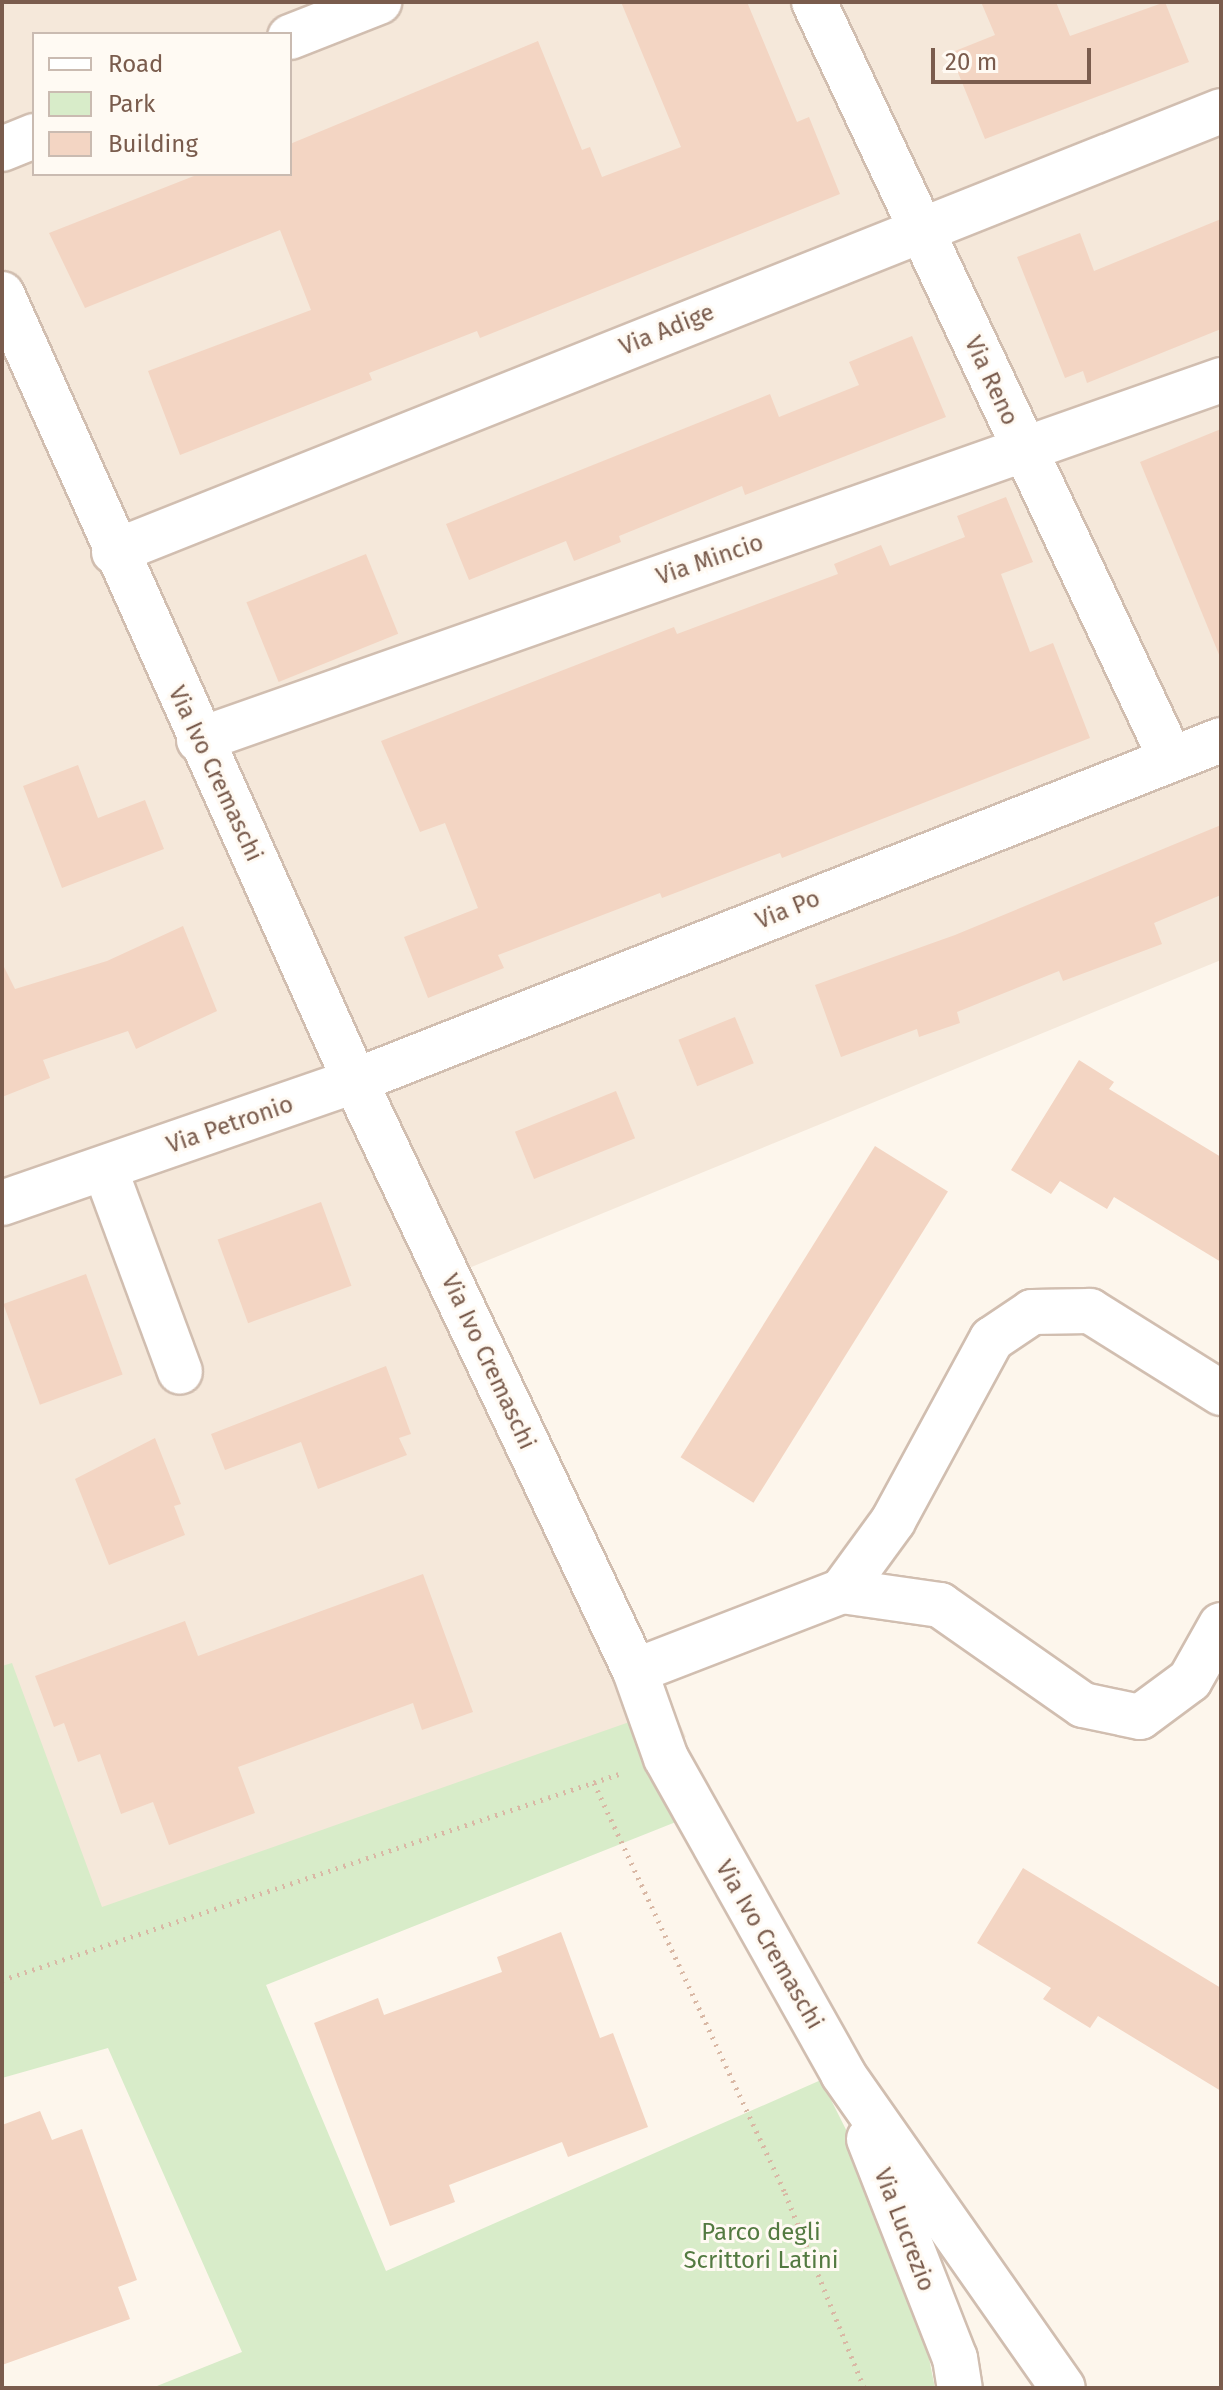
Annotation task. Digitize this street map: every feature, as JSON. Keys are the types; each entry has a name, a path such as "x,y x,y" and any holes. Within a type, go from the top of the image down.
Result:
{"street":[{"path":"292,36 379,2"},
{"name":"Via Reno","path":"814,2 1171,759"},
{"name":"Via Adige","path":"114,552 919,228 1221,111"},
{"path":"2,149 32,137"},
{"name":"Via Ivo Cremaschi","path":"2,294 114,552 355,1081 635,1671 666,1758 843,2074 1056,2386"},
{"name":"Via Mincio","path":"199,740 1221,380"},
{"name":"Via Po","path":"355,1081 1221,740"},
{"name":"Via Petronio","path":"2,1203 355,1081"},
{"path":"105,1169 180,1372"},
{"path":"842,1591 893,1521 992,1339 1032,1312 1090,1311 1221,1393"},
{"path":"635,1671 842,1591 940,1605 1083,1705 1140,1717 1190,1680 1221,1625"},
{"name":"Via Lucrezio","path":"843,2074 955,2358 960,2388"}],"path":[{"path":"2,1980 666,1758"},
{"path":"594,1783 785,2193 864,2388"}],"shaded area":[{"path":"2,2 1221,2 1221,960 469,1268 686,1737 2,1997"}],"green space":[{"name":"Parco degli Scrittori Latini","path":"12,1663 102,1907 658,1712 701,1812 266,1985 386,2271 821,2080 882,2201 913,2278 935,2388 152,2388 242,2352 108,2048 2,2078 2,1666"}],"building":[{"path":"621,2 747,2 797,122 809,117 840,194 480,338 477,331 369,373 372,380 180,455 148,371 311,310 280,230 85,308 49,233 194,176 292,176 292,143 538,41 582,150 590,147 602,177 681,147"},
{"path":"981,2 1056,2 1070,36 1165,2 1189,62 985,139 950,53 995,35"},
{"path":"1221,219 1221,329 1087,383 1083,371 1065,378 1017,257 1080,233 1094,271"},
{"path":"912,336 946,417 745,495 742,486 619,536 621,542 574,561 566,541 469,580 446,524 770,394 779,417 859,385 849,362"},
{"path":"1221,429 1221,656 1220,657 1140,462"},
{"path":"1006,497 1033,562 1001,574 1030,652 1053,643 1090,738 782,858 780,853 662,898 660,893 498,955 504,968 428,998 404,937 478,908 445,823 420,832 381,741 674,627 677,634 838,574 834,564 881,545 890,566 965,537 957,516"},
{"path":"366,554 398,634 279,682 246,602"},
{"path":"78,765 98,818 145,800 164,849 62,888 23,786"},
{"path":"1221,825 1221,895 1154,923 1162,944 1063,981 1059,971 957,1012 960,1023 919,1037 917,1029 841,1057 815,985 955,935"},
{"path":"183,926 217,1011 136,1049 128,1031 43,1060 50,1078 2,1097 2,963 15,989 107,961"},
{"path":"735,1017 754,1063 697,1086 678,1040"},
{"path":"1079,1060 1114,1082 1109,1089 1221,1157 1221,1262 1114,1197 1107,1209 1060,1181 1051,1194 1011,1170"},
{"path":"616,1091 635,1138 534,1179 515,1132"},
{"path":"875,1146 948,1192 753,1503 681,1457"},
{"path":"321,1202 351,1286 248,1323 218,1240"},
{"path":"86,1274 123,1375 40,1405 3,1304"},
{"path":"386,1366 411,1434 399,1438 407,1455 318,1489 301,1442 225,1470 211,1434"},
{"path":"155,1438 181,1504 174,1506 185,1535 109,1565 75,1479"},
{"path":"423,1574 473,1712 422,1730 413,1703 238,1767 255,1813 169,1845 153,1802 121,1814 100,1754 78,1762 64,1723 54,1727 35,1676 185,1621 198,1656"},
{"path":"1023,1868 1221,1988 1221,2091 1098,2016 1090,2028 1043,1999 1051,1988 977,1943"},
{"path":"561,1932 600,2038 613,2033 648,2127 568,2157 562,2142 449,2185 455,2202 390,2226 314,2023 378,1998 384,2015 502,1972 497,1957"},
{"path":"40,2111 52,2140 82,2129 137,2280 118,2287 130,2319 2,2365 2,2125"}]}
